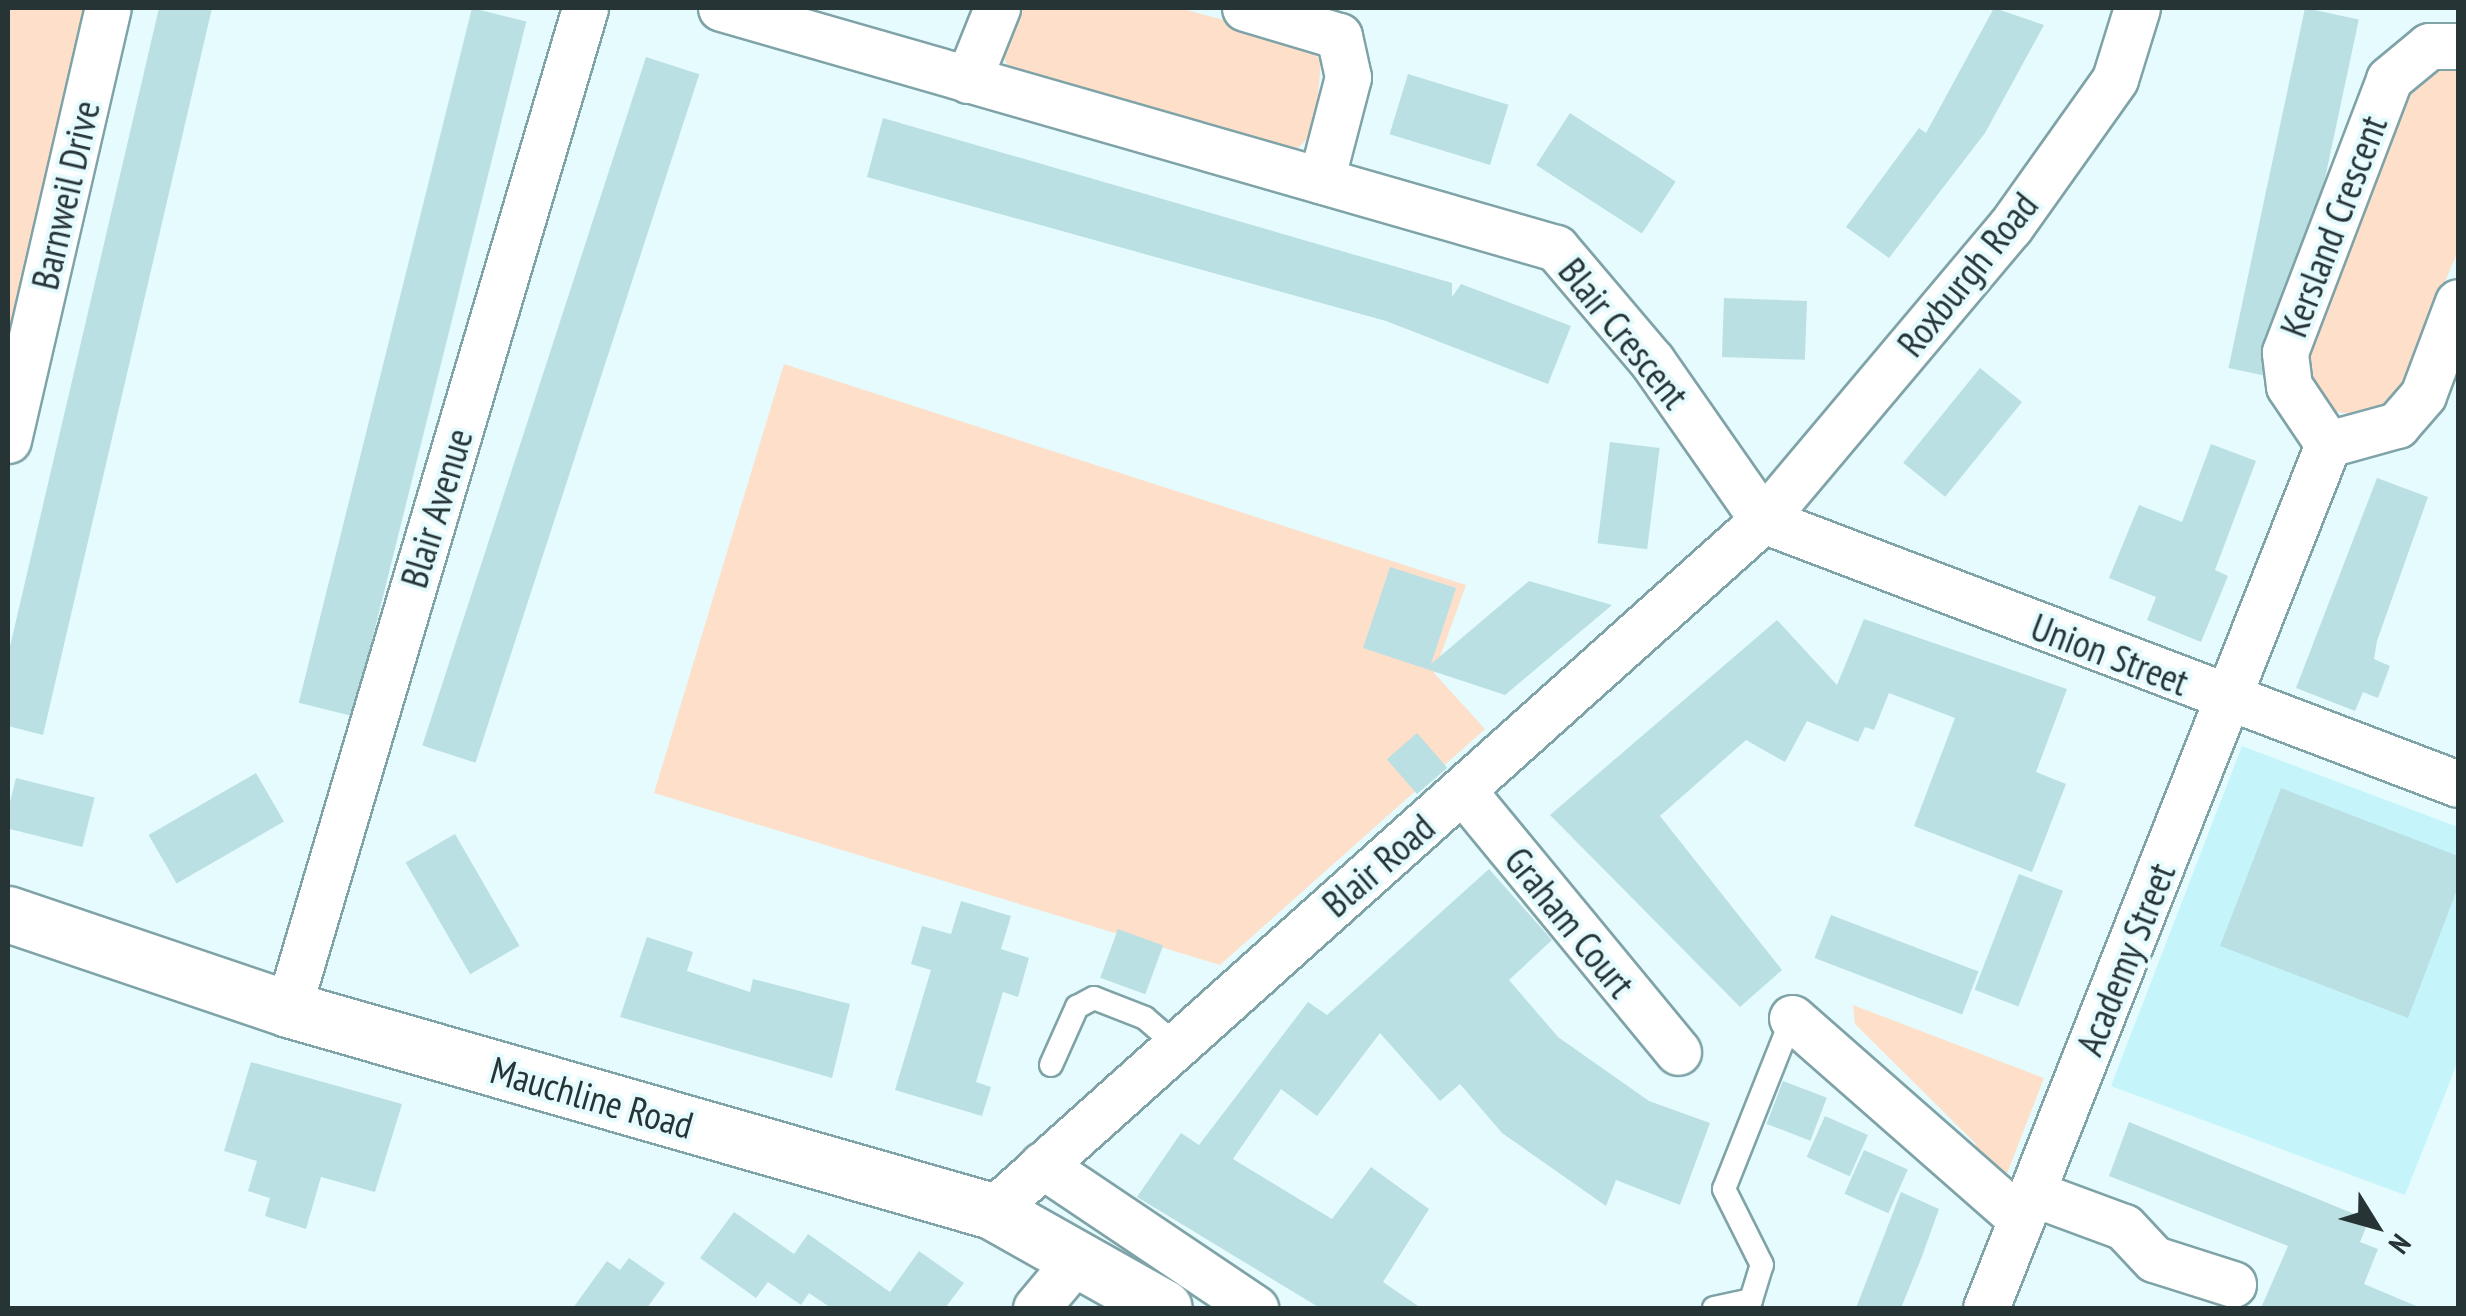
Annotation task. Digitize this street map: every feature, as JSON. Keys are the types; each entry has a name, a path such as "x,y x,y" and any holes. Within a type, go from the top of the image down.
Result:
{"main road":[{"name":"Mauchline Road","path":"8,914 288,1010 992,1212 1079,1257 1164,1308"}],"street":[{"name":"Barnweil Drive","path":"8,440 108,8"},
{"name":"Blair Avenue","path":"288,1010 585,8"},
{"name":"Blair Crescent","path":"721,8 1556,248 1652,361 1764,520"},
{"path":"968,80 997,8"},
{"path":"1245,8 1338,36 1348,77 1320,181"},
{"name":"Roxburgh Road","path":"1764,520 2010,227 2115,79 2137,8"},
{"name":"Kersland Crescent","path":"2328,444 2289,386 2285,352 2389,79 2428,46 2458,46"},
{"path":"2229,700 2328,444 2397,425 2423,395 2458,302"},
{"name":"Union Street","path":"1764,520 2458,784"},
{"name":"Blair Road","path":"992,1212 1174,1044 1764,520"},
{"name":"Academy Street","path":"1986,1308 2229,700"},
{"name":"Graham Court","path":"1463,791 1678,1052"},
{"path":"1792,1018 2027,1206 2124,1227 2154,1259 2233,1284"},
{"path":"1042,1165 1256,1308"},
{"path":"1036,1308 1079,1257"}],"lane":[{"path":"1051,1065 1078,1007 1094,998 1145,1018 1174,1044"},
{"path":"1714,1308 1750,1300 1762,1266 1724,1189 1792,1018"}],"shaded area":[{"path":"8,8 91,8 8,366"},
{"path":"1019,8 1179,8 1294,39 1321,60 1315,131 1289,157 1010,73 1002,52"},
{"path":"2447,64 2458,68 2458,251 2393,405 2363,417 2326,409 2298,353 2395,97"},
{"path":"784,364 1466,585 1434,673 1485,729 1220,965 654,793"},
{"path":"2242,746 2458,827 2458,1061 2405,1195 2111,1086"},
{"path":"1853,1005 2044,1078 2006,1176 1970,1162 1976,1144 1855,1024"}],"building":[{"path":"159,8 212,8 43,735 8,726 8,655"},
{"path":"472,8 526,22 353,716 299,703"},
{"path":"1994,8 2044,25 1985,133 1889,258 1846,227 1919,128 1926,133"},
{"path":"2305,8 2359,19 2282,379 2228,368"},
{"path":"646,57 699,74 476,763 422,746"},
{"path":"1408,74 1508,105 1490,165 1390,134"},
{"path":"1570,113 1676,182 1642,234 1536,165"},
{"path":"883,118 1452,283 1452,297 1461,284 1571,326 1548,384 1386,321 867,177"},
{"path":"1724,298 1807,301 1805,360 1722,357"},
{"path":"1980,368 2022,402 1945,497 1903,463"},
{"path":"1610,442 1660,448 1647,549 1598,543"},
{"path":"2211,444 2256,461 2215,570 2228,576 2201,642 2147,620 2156,597 2109,578 2139,505 2182,522"},
{"path":"2377,478 2428,497 2377,641 2374,659 2390,666 2378,698 2363,692 2355,711 2296,688"},
{"path":"1390,567 1456,588 1431,664 1529,581 1612,605 1505,695 1363,648"},
{"path":"1864,619 2067,689 2036,772 2066,784 2032,872 1914,826 1955,718 1889,693 1874,730 1865,727 1858,742 1807,721 1785,762 1746,740 1660,816 1782,970 1740,1007 1550,815 1777,620 1837,685"},
{"path":"1417,733 1447,768 1417,794 1387,759"},
{"path":"256,773 284,821 177,883 149,835"},
{"path":"16,778 95,798 82,847 8,829"},
{"path":"2281,788 2458,856 2458,887 2408,1018 2220,946"},
{"path":"455,834 520,946 470,974 406,862"},
{"path":"1489,869 1552,940 1509,980 1558,1037 1649,1101 1710,1123 1680,1205 1616,1180 1606,1206 1502,1133 1460,1084 1440,1101 1380,1033 1317,1116 1281,1089 1233,1159 1332,1219 1371,1167 1429,1209 1383,1282 1421,1308 1320,1308 1137,1197 1181,1133 1199,1145 1308,1002 1327,1015"},
{"path":"2019,874 2063,891 2018,1007 1975,990"},
{"path":"961,901 1011,916 1001,949 1029,958 1018,997 1003,992 976,1082 991,1087 982,1116 895,1090 931,970 911,964 922,926 951,934"},
{"path":"1831,915 1979,972 1962,1015 1815,958"},
{"path":"1118,929 1163,945 1145,994 1100,978"},
{"path":"647,937 693,952 687,971 750,992 753,979 850,1004 832,1078 620,1017"},
{"path":"251,1062 402,1104 375,1192 321,1177 306,1229 265,1216 270,1198 248,1191 257,1161 224,1151"},
{"path":"1783,1081 1827,1098 1810,1141 1767,1124"},
{"path":"1825,1116 1868,1135 1850,1176 1807,1157"},
{"path":"2129,1122 2369,1220 2360,1242 2378,1249 2364,1284 2421,1308 2261,1308 2288,1246 2109,1176"},
{"path":"1864,1150 1908,1170 1888,1213 1844,1194"},
{"path":"1901,1192 1939,1209 1921,1259 1901,1308 1856,1308"},
{"path":"734,1212 794,1254 808,1234 890,1292 919,1251 964,1283 945,1308 831,1308 809,1293 801,1305 768,1282 756,1298 700,1258"},
{"path":"629,1258 665,1283 647,1308 573,1308 607,1261 620,1270"}]}
